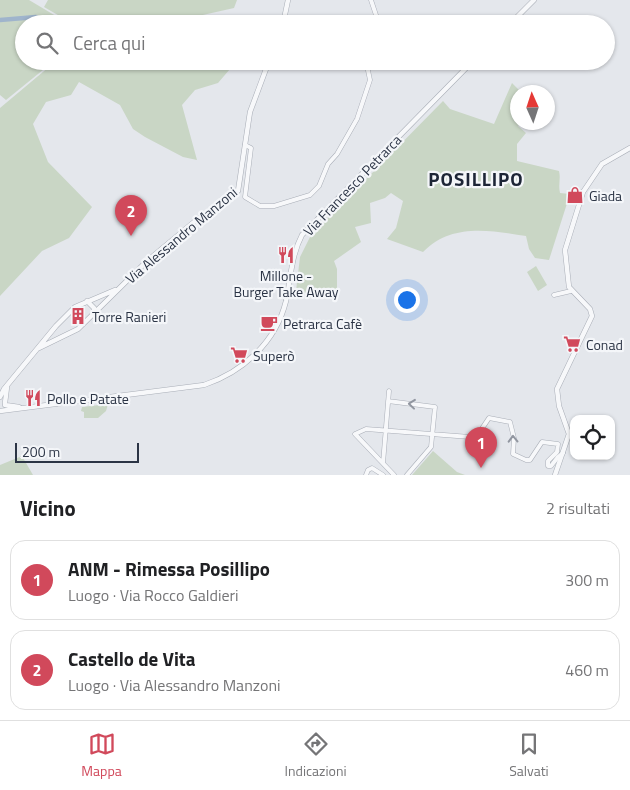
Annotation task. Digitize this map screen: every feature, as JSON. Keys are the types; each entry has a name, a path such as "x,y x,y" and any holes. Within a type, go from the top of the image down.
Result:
{"street":[{"path":"285,15 288,0"},
{"path":"371,0 376,15"},
{"path":"519,15 534,0"},
{"name":"Via Alessandro Manzoni","path":"39,348 78,329 95,314 116,290 194,222 238,191 250,112 266,70"},
{"path":"245,145 251,148 245,197 260,206 274,206 310,195 319,186 328,164 337,154 357,119 370,80 368,70"},
{"name":"Via Francesco Petrarca","path":"1,411 204,385 229,374 252,358 277,326 286,303 292,259 302,235 464,70"},
{"path":"555,475 568,440 568,428 559,406 557,388 592,316 590,309 571,291 568,281 565,250 581,195 602,164 630,148"},
{"name":"Via Alessandro Manzoni","path":"0,397 9,383 54,328 75,307 116,290"},
{"path":"554,295 571,291"},
{"path":"87,301 94,308 95,314"},
{"path":"54,328 55,334 64,336"},
{"name":"Via Alessandro Manzoni","path":"1,411 9,383"},
{"path":"383,463 389,391"},
{"path":"388,402 435,407 431,447 407,475"},
{"name":"Via Francesco Petrarca","path":"4,403 24,408"},
{"path":"394,475 355,434 364,429 470,437 479,433 488,418 504,420 512,424 514,454 528,461 542,443 557,443 557,452 547,462 549,466 564,453"},
{"path":"366,475 368,470 372,468 383,475"}],"green space":[{"path":"0,0 29,0 54,15 15,15 15,70 43,70 6,100 0,95"},
{"path":"48,0 237,0 234,8 203,15 58,15 44,7"},
{"path":"45,70 229,70 218,83 195,90 182,105 197,160 183,157 145,137 133,129 120,105 79,82 71,95 46,102 33,124 48,162 92,207 69,238 42,251 0,296 0,108"},
{"path":"510,88 510,130 523,130 526,133 517,144 517,161 559,171 560,193 570,194 549,260 535,258 529,249 526,236 498,232 471,231 446,236 423,252 387,239 396,228 403,201 391,193 385,198 370,203 371,223 355,227 361,242 334,261 337,269 337,293 321,296 296,291 300,257 311,235 443,101 450,109 494,124"},
{"path":"536,266 547,285 538,291 527,272"},
{"path":"108,404 106,411 98,418 84,418 84,412 81,411 82,407"},
{"path":"433,451 457,472 465,475 412,475"},
{"path":"22,456 33,475 0,475 0,465"}],"waterway":[{"path":"0,20 15,19"}],"place":[{"name":"Giada","path":"575,195"},
{"name":"Castello de Vita","path":"131,236"},
{"name":"Millone - Burger Take Away","path":"286,255"},
{"name":"Torre Ranieri","path":"78,316"},
{"name":"Petrarca Cafè","path":"269,323"},
{"name":"Conad","path":"572,344"},
{"name":"Superò","path":"239,355"},
{"name":"Pollo e Patate","path":"33,398"},
{"name":"ANM - Rimessa Posillipo","path":"481,468"}],"district":[{"name":"POSILLIPO","path":"476,178"}]}
